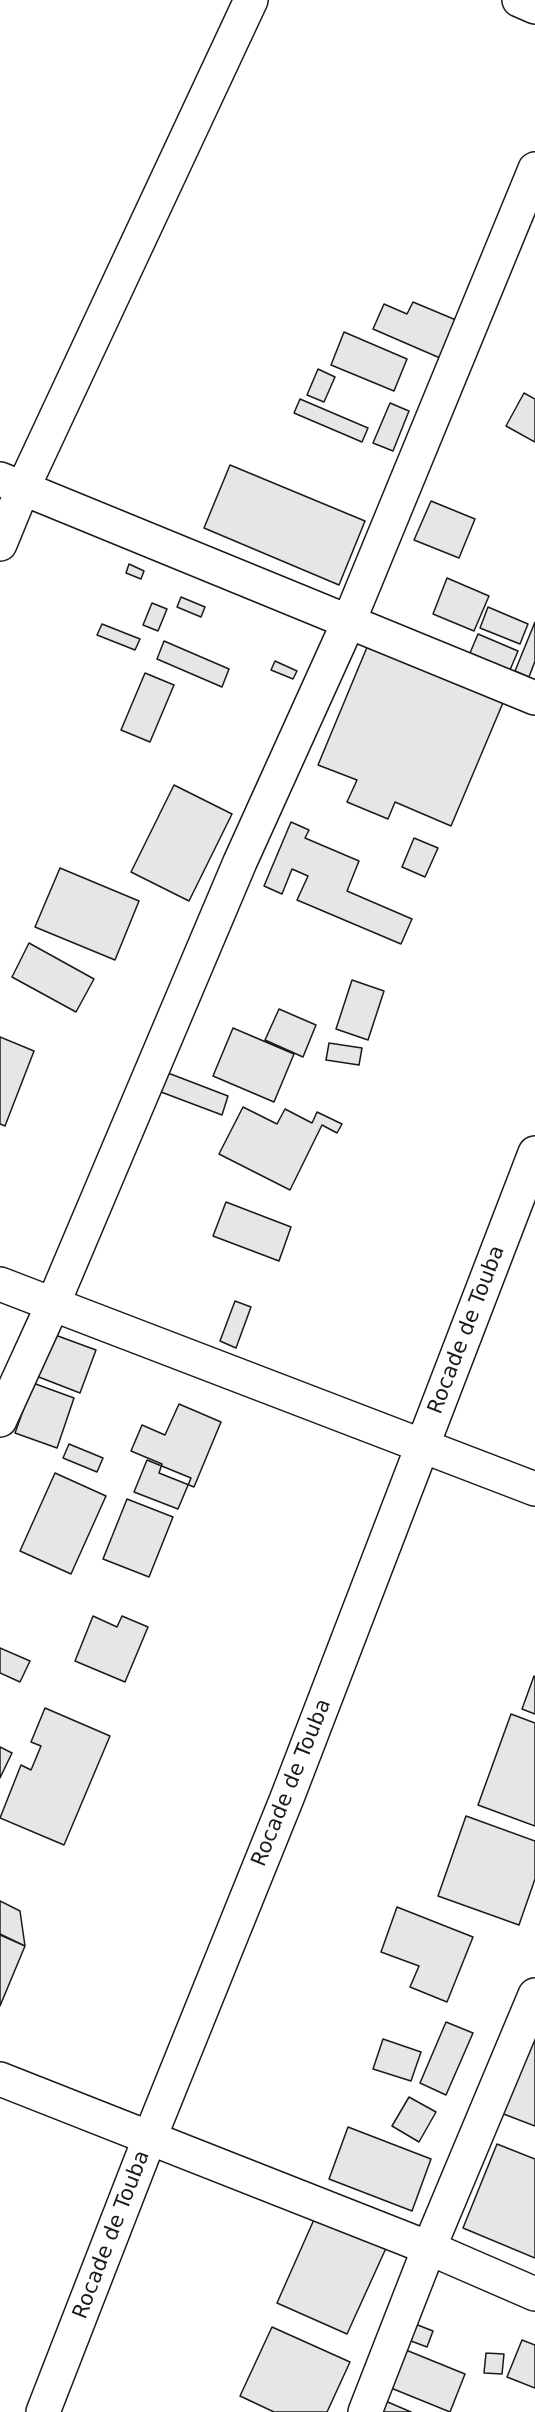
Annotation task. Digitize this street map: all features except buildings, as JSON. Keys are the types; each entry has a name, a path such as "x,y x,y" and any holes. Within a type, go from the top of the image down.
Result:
{"street":[{"path":"0,544 12,483 251,0"},
{"path":"519,0 535,7"},
{"path":"0,1419 53,1304 240,862 349,621 535,169"},
{"path":"12,483 535,698"},
{"name":"Rocade de Touba","path":"43,2412 150,2137 287,1798 535,1152"},
{"path":"0,1284 535,1489"},
{"path":"365,2412 429,2248 535,1995"},
{"path":"0,2079 429,2248 535,2294"}]}
